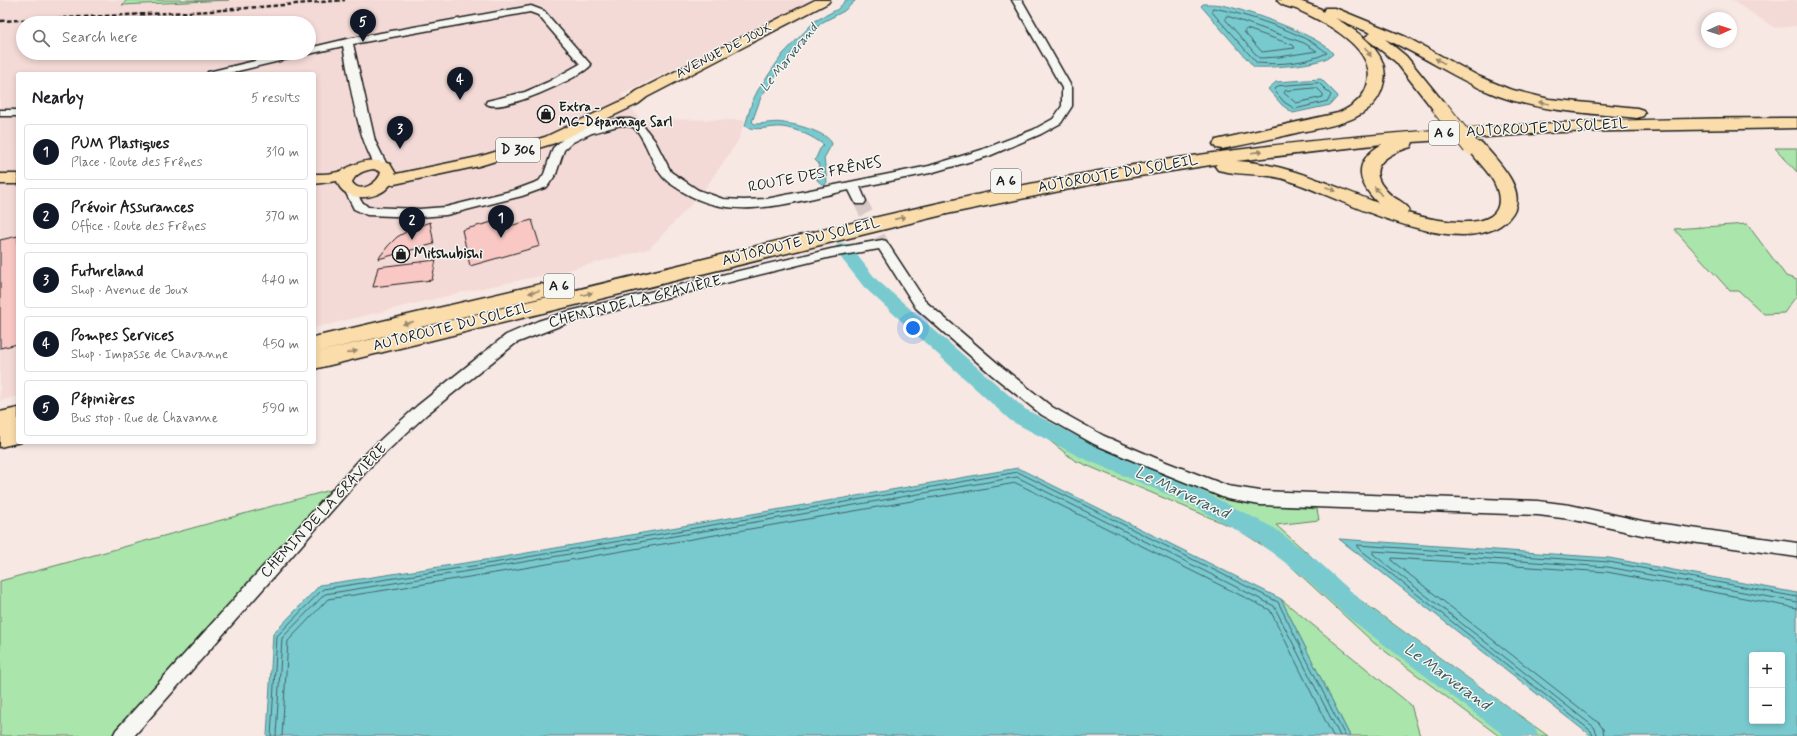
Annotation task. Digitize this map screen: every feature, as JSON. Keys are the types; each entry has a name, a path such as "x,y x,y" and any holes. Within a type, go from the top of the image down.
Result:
{"highway":[{"path":"1284,0 1330,11 1401,40 1474,80 1503,92 1562,106 1638,113"},
{"path":"1094,177 1208,167 1255,168 1283,173 1317,184 1420,223 1439,227 1466,229 1481,226 1496,220 1503,214 1508,202 1505,186 1471,142 1406,64 1383,43 1354,27 1303,4"},
{"path":"1212,146 1333,120 1356,110 1371,96 1376,86 1377,74 1371,56 1364,47 1343,28 1303,4"},
{"path":"1330,11 1371,32 1392,46 1411,65 1444,109"},
{"name":"AUTOROUTE DU SOLEIL","path":"316,345 932,197 1088,166 1212,146 1289,136 1411,124 1543,116 1638,113 1797,112"},
{"name":"AUTOROUTE DU SOLEIL","path":"316,361 932,210 1094,177 1248,153 1347,141 1471,142 1607,125 1797,123"},
{"path":"1471,142 1495,178 1502,194 1500,206 1495,214 1486,220 1473,224 1457,225 1422,220 1405,212 1390,203 1375,189 1368,172 1370,162 1376,155 1383,150 1399,144 1471,142"},
{"path":"0,421 16,417"},
{"path":"0,438 16,434"}],"main road":[{"name":"AVENUE DE JOUX","path":"382,176 479,161 544,142 633,101 642,94 824,0"},
{"name":"AVENUE DE JOUX","path":"807,8 828,0"},
{"path":"352,179 360,192 382,176"},
{"path":"316,184 382,176"},
{"path":"0,179 16,179"},
{"path":"316,179 352,179"},
{"path":"0,185 16,185"}],"street":[{"name":"ROUTE DES FRÊNES","path":"352,179 356,204 361,210 420,213 446,211 535,187 550,177 557,151 563,144 592,130 619,121 637,125 670,178 701,198 726,203 752,205 766,203 930,169 985,153 1037,132 1057,121 1067,106 1067,88 1017,0"},
{"path":"316,49 533,5 586,65 553,85 510,101 491,103"},
{"path":"347,42 369,141 382,176 366,198 366,203 382,212"},
{"path":"220,72 271,60"},
{"path":"0,113 16,113"},
{"path":"352,179 369,141"},
{"path":"853,184 860,201"},
{"name":"CHEMIN DE LA GRAVIÈRE","path":"122,736 366,462 422,410 511,340 543,324 570,316 799,262 831,253 882,244 921,305 997,371 1047,410 1099,440 1227,492 1260,498 1538,508 1570,512 1642,528 1797,550"}],"shaded area":[{"path":"0,0 127,0 123,5 229,0 812,0 621,95 640,119 745,120 738,141 702,193 649,249 560,272 463,292 316,328 316,72 16,72 16,397 0,401"},
{"path":"1731,0 1797,0 1797,26 1775,28"}],"green space":[{"path":"127,0 229,0 122,5"},
{"path":"1775,148 1797,148 1797,172"},
{"path":"1747,224 1786,276 1797,280 1797,295 1784,313 1764,314 1739,291 1730,291 1674,229"},
{"path":"1040,433 1085,438 1227,498 1250,504 1317,509 1319,520 1276,525 1360,600 1548,736 1499,736 1374,643 1282,558 1237,529 1074,460"},
{"path":"334,489 112,736 0,736 0,581"},
{"path":"1281,599 1411,705 1420,736 1350,736"}],"water":[{"path":"846,0 856,0 844,11 821,23 810,36 791,53 761,97 752,122 755,124 777,122 796,125 819,133 830,140 832,144 824,158 827,182 824,186 817,180 819,164 815,160 820,149 824,145 804,133 793,129 777,127 753,129 745,126 752,102 758,90 783,54 815,21 838,9"},
{"path":"1203,4 1220,5 1264,18 1300,32 1327,47 1333,54 1328,58 1308,63 1272,67 1254,67 1201,6"},
{"path":"1321,79 1338,96 1330,105 1293,113 1282,105 1268,89 1276,82"},
{"path":"1018,468 1281,599 1350,736 267,736 273,634 320,585 498,558"},
{"path":"1339,539 1609,558 1797,593 1797,736 1591,736"}],"building":[{"path":"532,220 540,246 470,266 462,230 496,221 498,229"},
{"path":"430,222 434,244 378,259 397,237 413,228"},
{"path":"16,236 16,344 0,348 0,240"},
{"path":"436,260 432,280 373,287 378,267"}],"waterway":[{"name":"Le Marverand","path":"843,249 870,283 1018,415 1087,451 1197,498 1266,535 1312,570 1358,612 1526,736"}],"tunnel":[{"path":"860,201 882,244"}],"railway":[{"path":"105,16 210,11 345,0"},
{"path":"0,21 16,20"}],"place":[{"name":"Pépinières","path":"363,42"},
{"name":"Pompes Services","path":"460,100"},
{"name":"Extra - MG-Dépannage Sarl","path":"546,114"},
{"name":"Futureland","path":"400,149"},
{"name":"PUM Plastiques","path":"501,238"},
{"name":"Prévoir Assurances","path":"412,240"},
{"name":"Mitshubishi","path":"401,254"}]}
